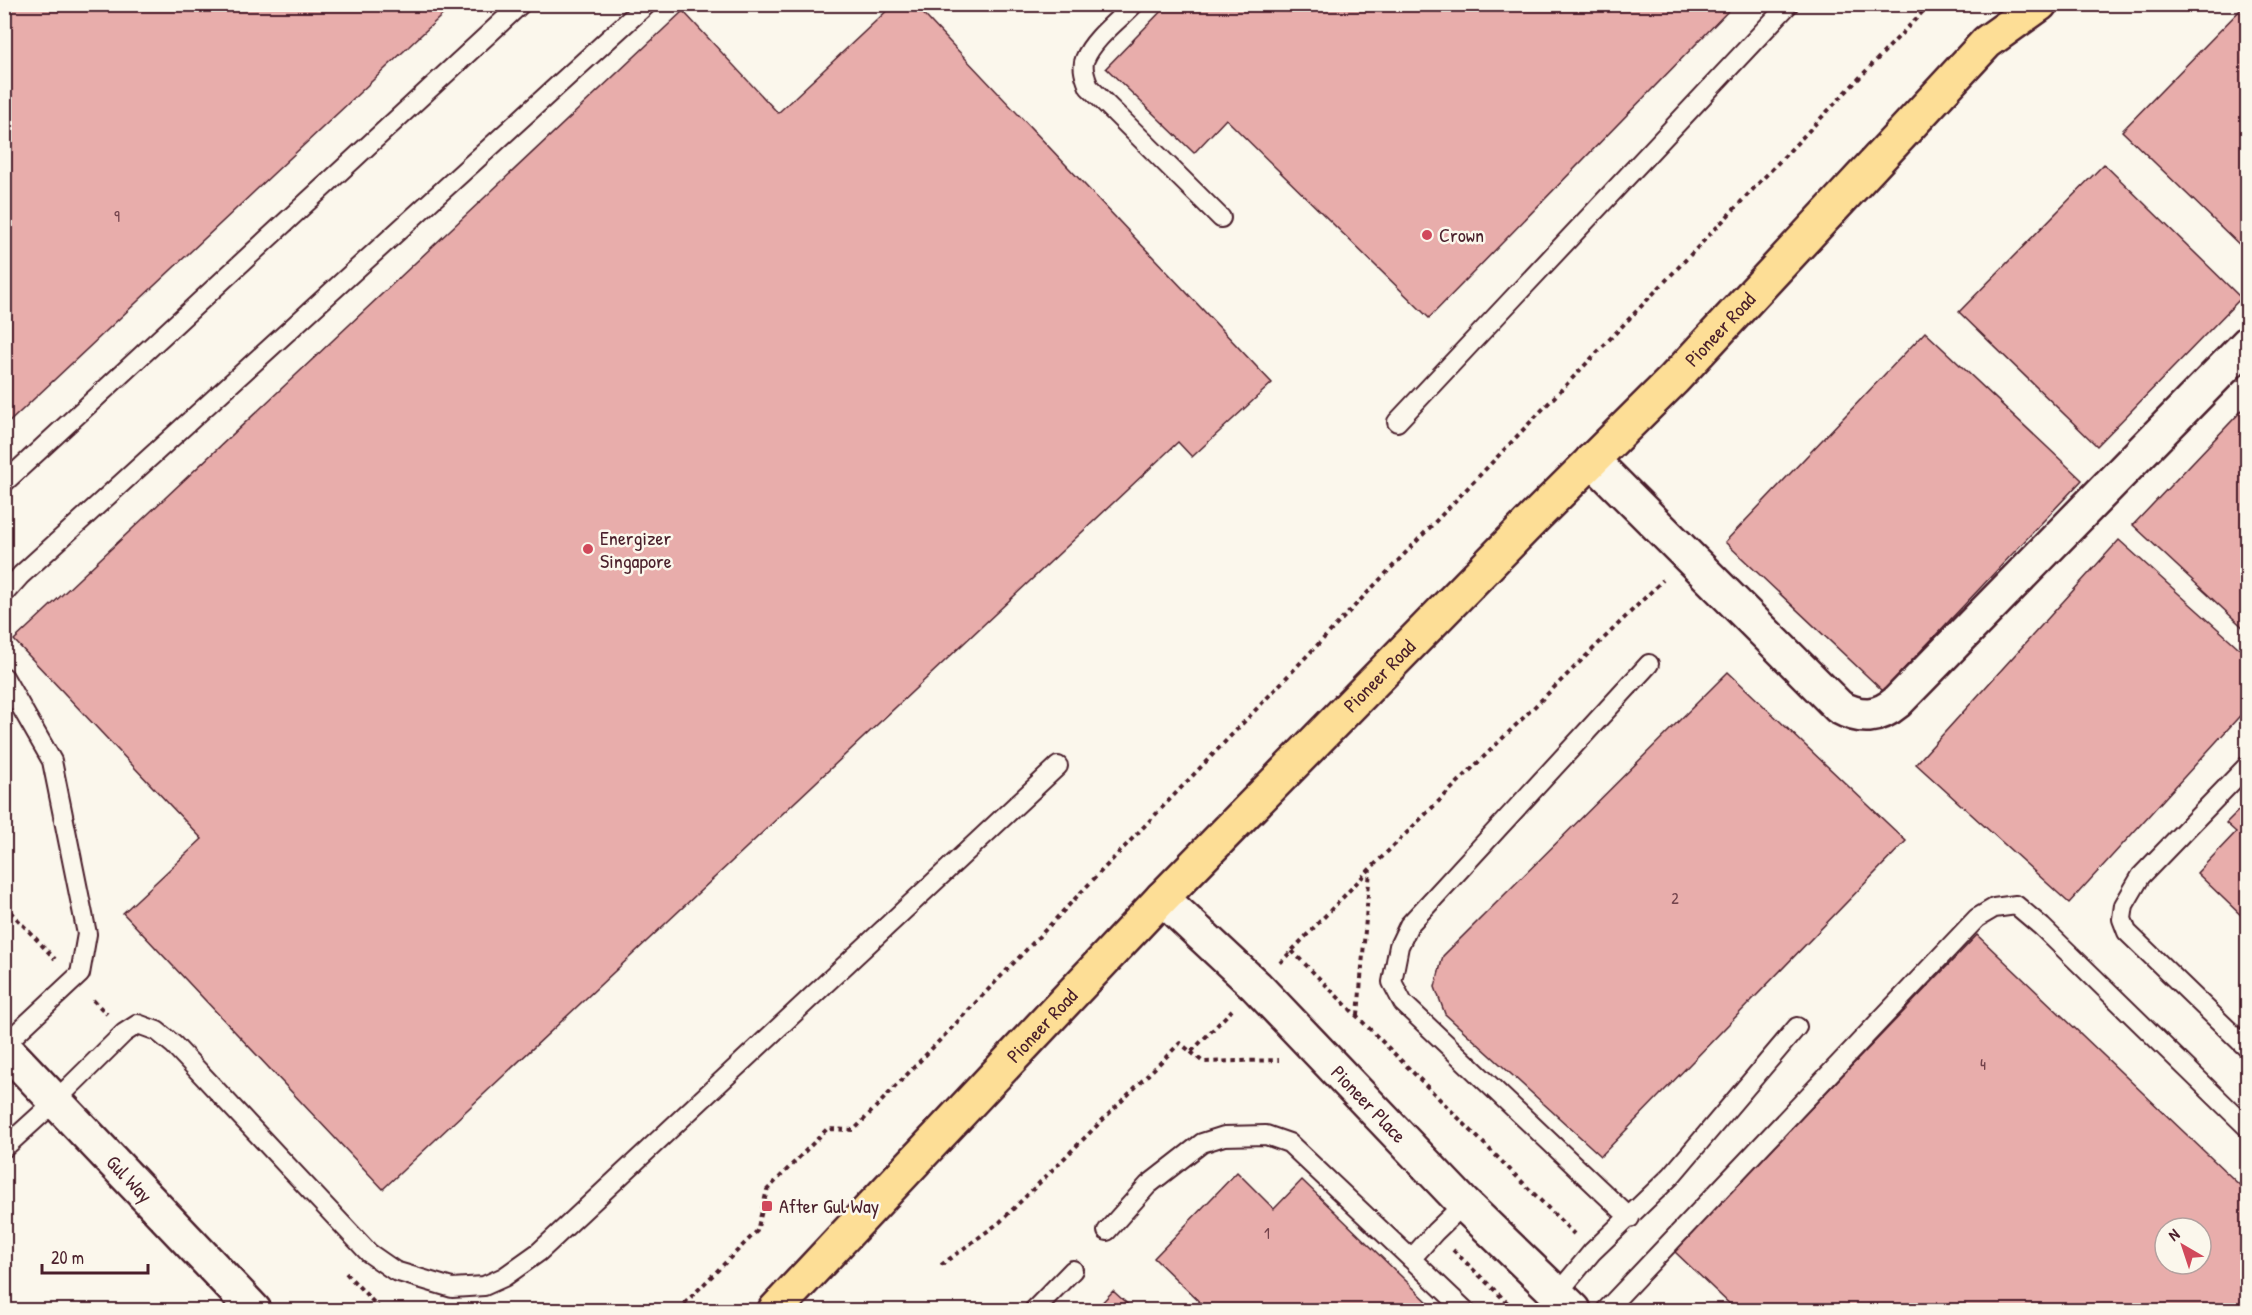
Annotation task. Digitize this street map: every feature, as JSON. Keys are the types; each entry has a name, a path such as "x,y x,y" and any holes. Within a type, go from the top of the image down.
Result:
{"main road":[{"name":"Pioneer Road","path":"1987,42 2009,4"},
{"name":"Pioneer Road","path":"775,1311 1162,898 1674,379 1987,42 2040,4"}],"street":[{"path":"1592,460 1839,707 1863,716 1875,715 1887,710 1897,702 2247,343"},
{"name":"Pioneer Place","path":"1162,898 1256,986 1464,1204 1566,1303"},
{"name":"Gul Way","path":"4,1046 254,1311"}],"lane":[{"path":"4,483 521,4"},
{"path":"4,594 39,559 647,4"},
{"path":"1134,4 1098,40 1084,60 1084,73 1089,87 1221,218"},
{"path":"1397,422 1789,4"},
{"path":"1630,1218 1402,1004 1392,982 1399,946 1409,925 1649,663"},
{"path":"4,677 52,761 87,934 80,974 4,1046"},
{"path":"2247,765 2141,876 2124,905 2122,919 2127,932 2247,1049"},
{"path":"4,1148 129,1028 138,1024 157,1031 174,1045 369,1253 395,1270 452,1288 484,1286 504,1277 539,1252 1058,766"},
{"path":"1606,1311 1977,918 1994,908 2016,905 2042,927 2247,1128"},
{"path":"1566,1303 1592,1252 1630,1218 1671,1176 1797,1027"},
{"path":"1107,1231 1148,1185 1202,1143 1224,1136 1266,1135 1289,1143 1465,1311"},
{"path":"1410,1259 1464,1204"},
{"path":"1034,1311 1072,1270"}],"path":[{"path":"678,1311 757,1231 767,1190 827,1129 854,1130 1930,4"},
{"path":"1191,1052 1370,869 1687,556"},
{"path":"1358,1016 1370,869"},
{"path":"1292,951 1592,1252"},
{"path":"941,1265 1000,1222 1180,1042 1203,1062 1282,1059"}],"building":[{"path":"4,4 454,4 4,427"},
{"name":"Energizer Singapore","path":"894,4 914,4 1272,383 1192,457 1178,442 383,1189 123,913 202,839 14,640 683,11 778,113"},
{"name":"Crown","path":"1168,4 1735,4 1429,318 1226,119 1194,153 1106,68"},
{"path":"2248,4 2248,253 2122,131"},
{"path":"2104,164 2241,298 2097,446 1959,312"},
{"path":"1925,332 2082,480 1883,691 1725,542"},
{"path":"2248,404 2248,632 2133,525"},
{"path":"2119,540 2248,656 2248,707 2069,903 1916,764"},
{"path":"1728,672 1906,841 1601,1156 1445,1014 1435,987 1443,956"},
{"path":"2248,801 2248,922 2197,873 2236,832 2226,823"},
{"path":"1977,935 2248,1193 2248,1310 1736,1310 1674,1251"},
{"path":"1237,1172 1274,1209 1302,1180 1436,1310 1208,1310 1154,1258"},
{"path":"1113,1291 1134,1310 1095,1310"}],"place":[{"name":"Crown","path":"1427,235"},
{"name":"Energizer Singapore","path":"588,549"},
{"name":"After Gul Way","path":"767,1206"}]}
